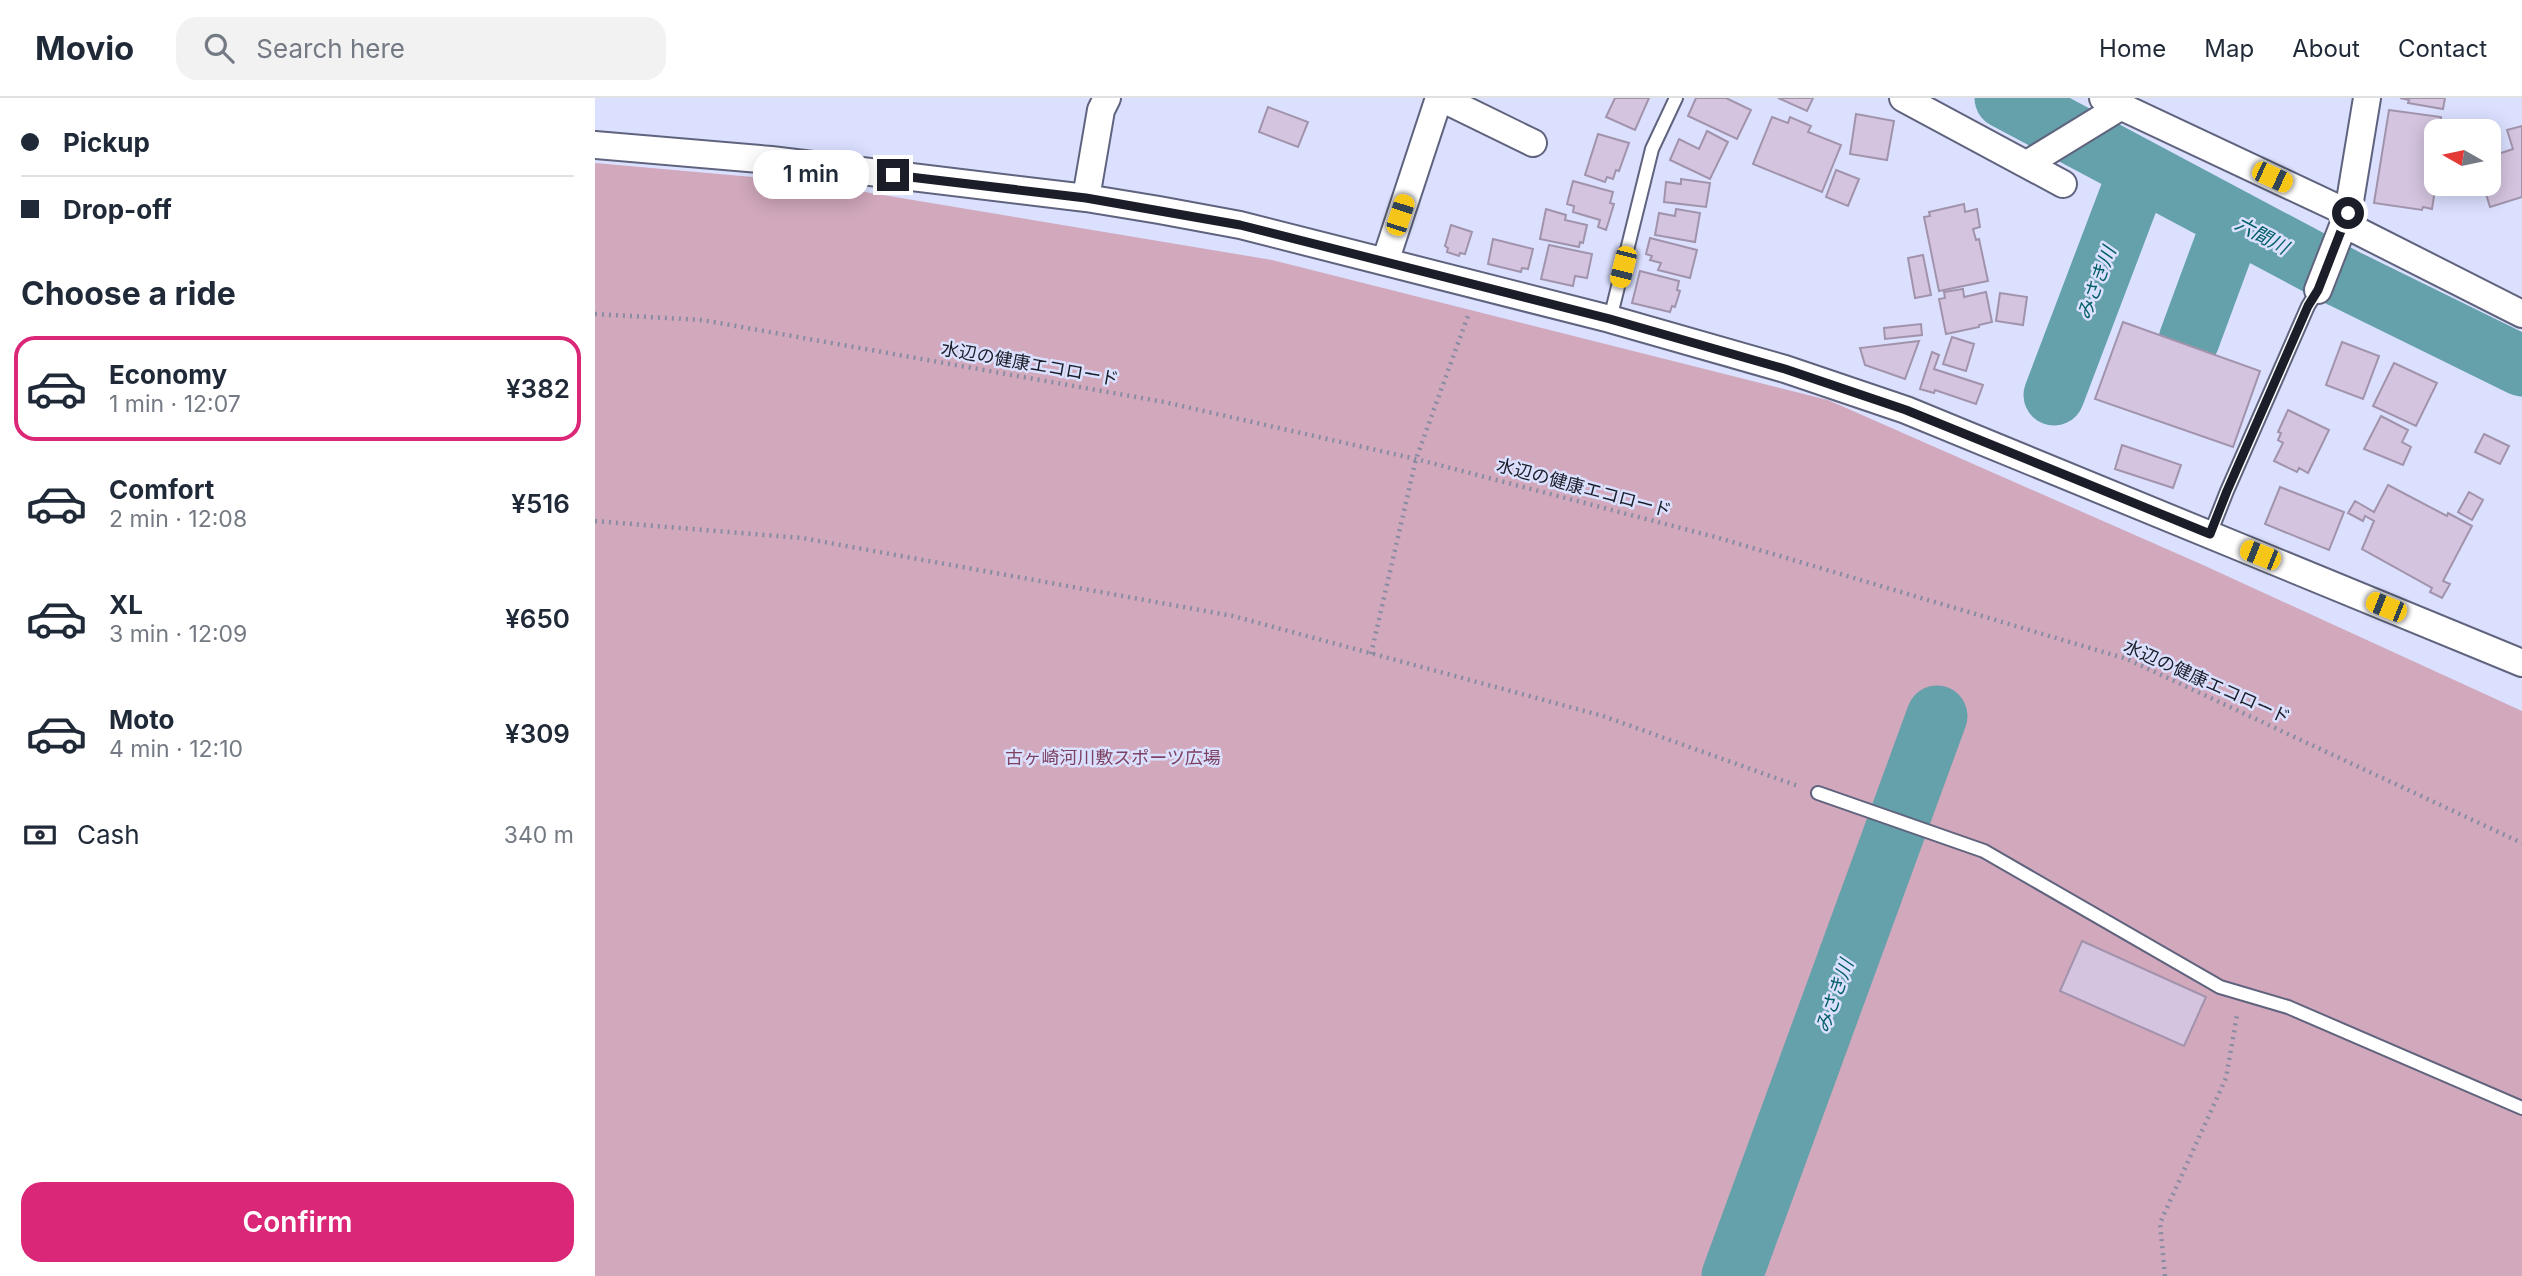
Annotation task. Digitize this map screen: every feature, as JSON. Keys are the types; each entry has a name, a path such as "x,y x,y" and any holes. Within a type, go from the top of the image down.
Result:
{"street":[{"path":"1086,198 1101,110 1107,98"},
{"path":"1385,262 1440,98 1533,143"},
{"path":"1903,98 2063,184"},
{"path":"2318,290 2346,218 2367,98"},
{"path":"2027,164 2111,102 2346,218 2522,314"},
{"path":"595,145 771,160 1086,198 1240,225 1610,319 1785,369 1906,410 2522,663"}],"lane":[{"path":"1610,319 1652,149 1676,98"},
{"path":"2210,534 2308,306 2318,290"},
{"path":"1818,793 1984,851 2220,987 2288,1007 2522,1108"}],"path":[{"path":"1371,654 1416,458 1479,286"},
{"name":"水辺の健康エコロード","path":"595,314 702,320 1164,401 1416,458 1719,538 2127,659 2522,843"},
{"path":"595,521 802,538 1233,616 1603,716 1818,793"},
{"path":"2165,1276 2160,1223 2226,1078 2241,993"}],"green space":[{"name":"古ヶ崎河川敷スポーツ広場","path":"595,163 799,181 1272,260 1828,400 2203,565 2522,711 2522,1276 595,1276"}],"building":[{"path":"1615,98 1649,98 1635,130 1606,117"},
{"path":"1696,98 1726,98 1751,110 1737,139 1688,116"},
{"path":"1778,98 1813,98 1807,111"},
{"path":"2400,98 2445,98 2443,109 2408,103 2409,100"},
{"path":"1268,107 1308,122 1298,147 1259,132"},
{"path":"2389,110 2441,117 2424,119 2424,196 2434,196 2432,209 2374,203"},
{"path":"1856,114 1894,121 1887,160 1850,154"},
{"path":"1772,117 1788,123 1790,117 1811,126 1808,132 1841,145 1822,192 1753,164"},
{"path":"2522,126 2522,197 2490,207 2487,196 2501,196 2501,153 2513,149 2507,130"},
{"path":"1707,131 1728,142 1710,179 1670,160 1679,139 1699,149"},
{"path":"1598,134 1629,143 1619,171 1616,170 1613,179 1607,177 1605,182 1585,175"},
{"path":"1836,170 1859,179 1848,206 1826,197"},
{"path":"1681,179 1710,183 1706,207 1664,202 1666,182 1681,184"},
{"path":"1573,181 1613,192 1610,203 1614,204 1606,230 1598,227 1600,220 1573,212 1574,206 1567,204"},
{"path":"1964,204 1965,212 1977,209 1980,227 1973,229 1976,240 1979,239 1988,281 1939,291 1924,217 1930,216 1929,212"},
{"path":"1546,209 1566,215 1565,220 1587,225 1583,243 1580,242 1579,247 1540,239"},
{"path":"1676,209 1700,213 1695,242 1655,235 1659,213 1675,216"},
{"path":"1451,225 1472,232 1465,254 1460,253 1459,256 1447,252 1448,248 1445,246"},
{"path":"1650,238 1697,250 1690,278 1658,270 1661,263 1650,260 1652,256 1646,254"},
{"path":"1493,239 1533,249 1528,269 1522,268 1521,272 1488,264"},
{"path":"1549,245 1592,254 1587,278 1575,276 1573,286 1541,279"},
{"path":"1923,255 1931,295 1915,298 1908,258"},
{"path":"1640,271 1679,281 1677,290 1680,291 1675,307 1672,306 1670,312 1632,303"},
{"path":"1963,289 1964,297 1986,292 1992,322 1946,334 1939,299 1945,298 1944,292"},
{"path":"2000,293 2027,297 2023,325 1996,321"},
{"path":"2123,322 2260,371 2233,447 2095,399"},
{"path":"1921,324 1922,335 1885,339 1884,328"},
{"path":"1952,337 1974,344 1966,371 1943,364"},
{"path":"1919,341 1905,379 1865,365 1860,348"},
{"path":"2342,342 2379,356 2363,399 2326,385"},
{"path":"1932,352 1939,355 1934,369 1983,385 1976,404 1935,390 1934,393 1920,389"},
{"path":"2394,363 2437,383 2416,426 2373,406"},
{"path":"2288,410 2329,430 2308,473 2299,468 2297,472 2274,461 2283,443 2278,440 2281,433 2278,432"},
{"path":"2381,416 2408,430 2402,442 2411,447 2403,465 2364,449"},
{"path":"2484,434 2509,446 2500,464 2475,452"},
{"path":"2122,445 2181,465 2173,488 2115,469"},
{"path":"2388,485 2472,526 2443,581 2450,584 2442,598 2430,592 2432,588 2362,549 2374,521 2365,516 2363,521 2348,513 2355,501 2374,512"},
{"path":"2280,487 2344,512 2329,550 2265,524"},
{"path":"2469,492 2483,500 2472,520 2458,512"},
{"path":"2082,941 2206,997 2184,1046 2060,991"}],"waterway":[{"name":"六間川","path":"2005,98 2343,278 2522,366"},
{"name":"みさき川","path":"2054,395 2139,171"},
{"path":"2189,340 2233,221"},
{"name":"みさき川","path":"1732,1276 1937,716"}],"route":[{"path":"893,175 1086,198 1240,225 1610,319 1785,369 1906,410 2210,534 2308,306 2318,290 2348,213"}]}
